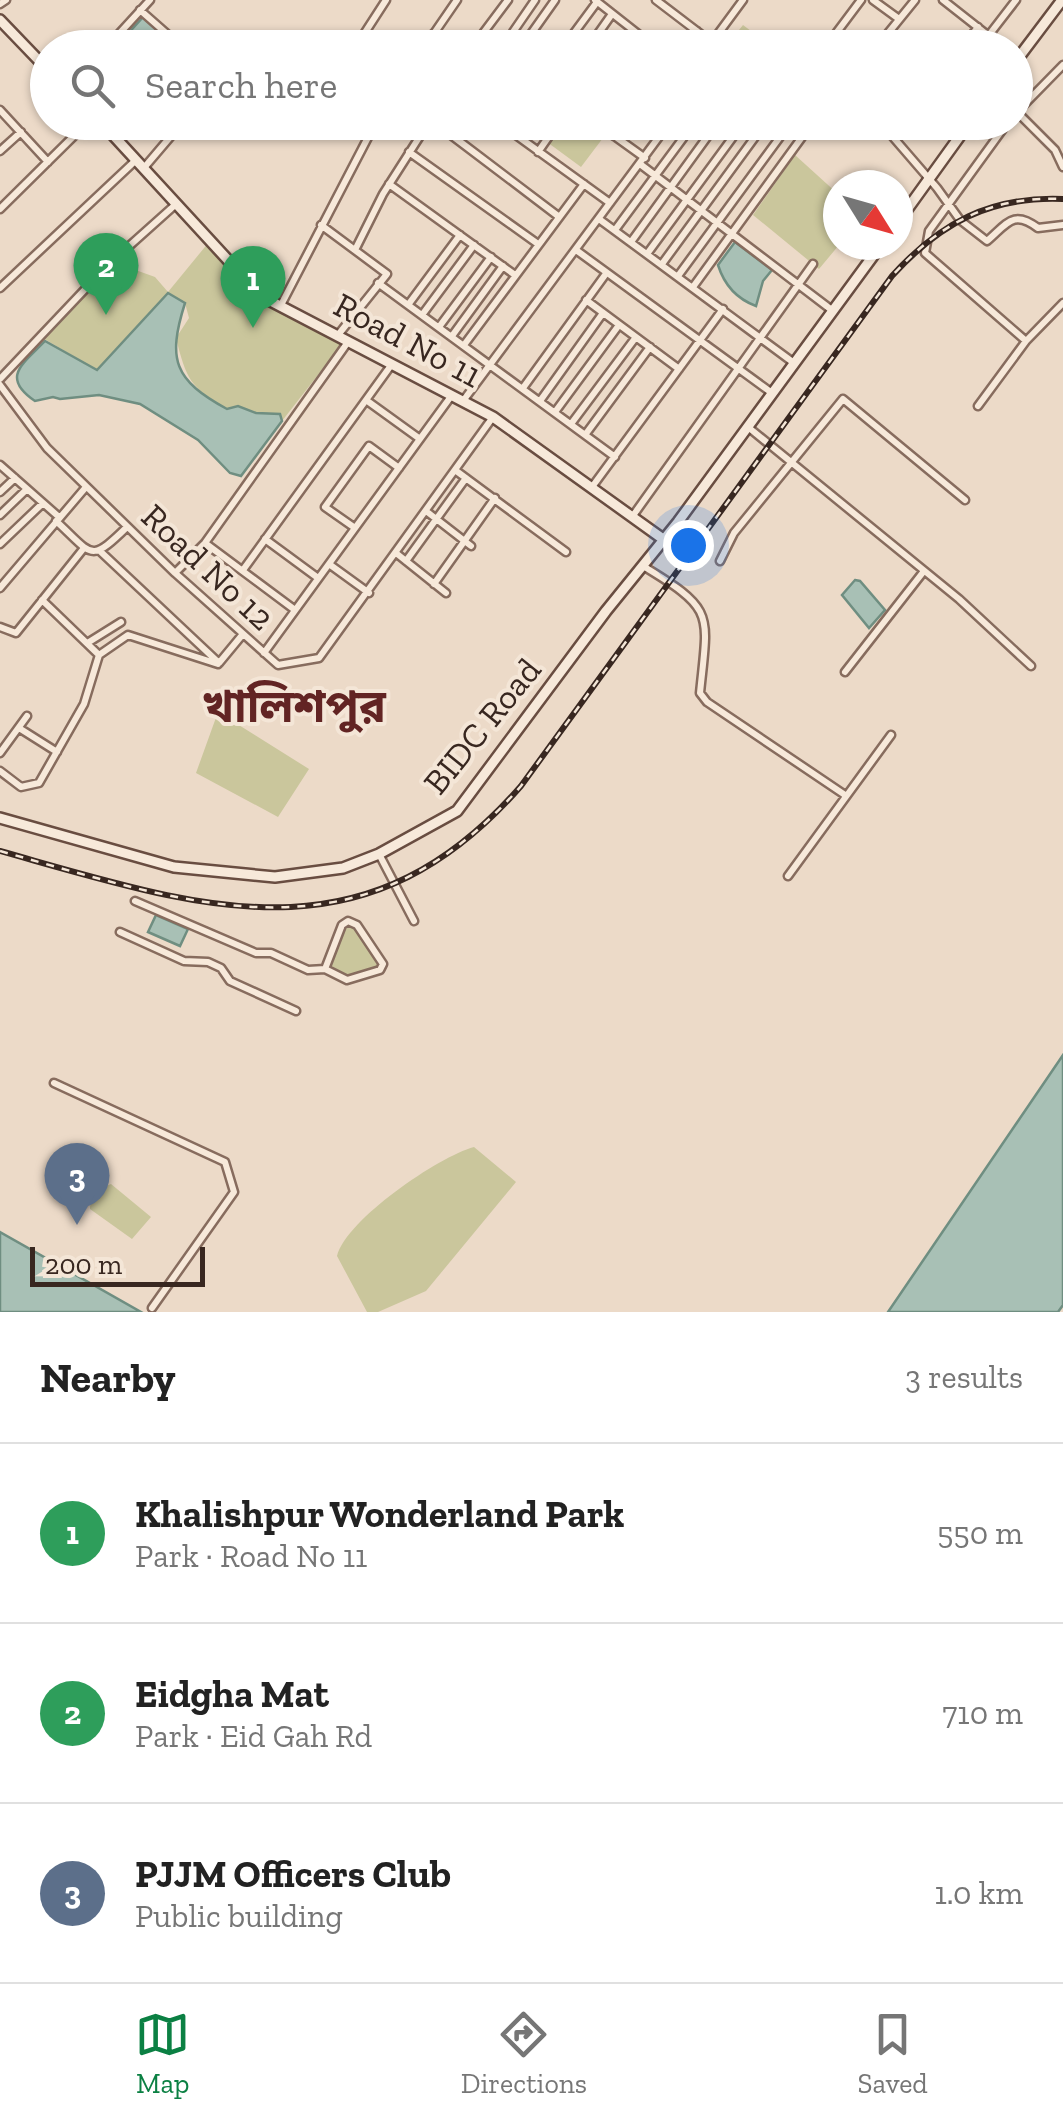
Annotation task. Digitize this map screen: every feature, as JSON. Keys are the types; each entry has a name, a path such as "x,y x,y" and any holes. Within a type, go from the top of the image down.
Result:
{"main road":[{"path":"1033,32 1054,0"},
{"path":"1033,36 1062,0"},
{"path":"0,20 30,51"},
{"name":"Road No 11","path":"116,140 261,296 493,417 663,539"},
{"path":"913,199 954,140"},
{"path":"913,194 927,178"},
{"name":"BIDC Road","path":"663,539 867,260"},
{"name":"BIDC Road","path":"0,818 174,867 225,874 275,878 333,870 379,854 460,808 770,392"}],"street":[{"path":"122,30 150,0"},
{"path":"436,30 457,0"},
{"path":"486,30 508,0"},
{"path":"514,30 535,0"},
{"path":"534,30 555,0"},
{"path":"656,0 696,30"},
{"path":"725,30 743,0"},
{"path":"838,30 861,0"},
{"path":"873,0 899,20"},
{"path":"891,30 915,0"},
{"path":"943,0 983,30"},
{"path":"956,10 963,0"},
{"path":"994,30 1016,0"},
{"path":"366,30 383,1"},
{"path":"576,30 596,1 634,30"},
{"path":"140,10 161,30"},
{"path":"601,30 612,14"},
{"path":"975,30 978,26"},
{"path":"1033,95 1063,65"},
{"path":"0,110 48,162"},
{"path":"1033,129 1054,150 1063,167"},
{"path":"0,152 21,132"},
{"path":"0,209 70,140"},
{"path":"0,288 165,140"},
{"path":"281,305 367,140"},
{"path":"355,250 389,184 418,140"},
{"path":"455,140 558,216"},
{"path":"522,140 610,203"},
{"path":"538,152 546,140"},
{"path":"618,140 671,188 831,309"},
{"path":"463,402 657,140"},
{"path":"615,230 682,140"},
{"path":"631,242 705,140"},
{"path":"647,254 731,140"},
{"path":"662,264 754,140"},
{"path":"678,276 778,140"},
{"path":"693,287 799,140"},
{"path":"897,140 960,220 986,241 1014,218 1024,218 1038,228 1063,225"},
{"path":"995,140 929,231 925,253 1026,341"},
{"path":"409,152 538,244"},
{"path":"389,184 515,274"},
{"path":"464,345 584,184"},
{"path":"0,382 108,264 174,205"},
{"path":"600,219 792,361"},
{"path":"322,225 387,274 338,335"},
{"path":"408,305 460,235"},
{"path":"422,315 474,245"},
{"path":"576,250 770,392"},
{"path":"439,327 491,257"},
{"path":"632,517 813,264"},
{"path":"452,336 504,266"},
{"path":"522,388 605,274"},
{"path":"378,283 615,457"},
{"path":"586,300 679,369"},
{"path":"978,406 1026,341 1063,303"},
{"path":"592,487 723,309"},
{"path":"540,400 604,313"},
{"path":"556,412 620,325"},
{"path":"571,424 636,337"},
{"path":"175,574 205,542 349,341"},
{"path":"585,435 650,347"},
{"path":"242,570 392,363"},
{"name":"Road No 12","path":"0,382 46,448 175,574 278,665 315,660 369,593 493,417"},
{"path":"264,653 452,396"},
{"path":"720,561 734,533 843,399 966,500"},
{"path":"366,400 420,439"},
{"path":"748,426 924,570 1031,666"},
{"path":"355,528 325,507 368,446 399,468"},
{"path":"0,465 43,503 84,548 102,552 127,527"},
{"path":"455,470 566,552"},
{"path":"0,492 15,478"},
{"path":"406,561 466,478"},
{"path":"0,588 86,487"},
{"path":"0,515 27,489"},
{"path":"434,584 468,543 495,498"},
{"path":"0,544 43,503"},
{"path":"426,511 468,543"},
{"path":"265,539 318,578"},
{"path":"205,542 295,610"},
{"path":"0,627 16,633 84,548"},
{"path":"102,552 219,663"},
{"path":"396,554 446,593"},
{"path":"329,564 369,593"},
{"path":"642,566 699,606 706,624 700,694 706,702 845,795"},
{"path":"845,672 924,570"},
{"path":"42,600 100,656"},
{"path":"89,642 121,622"},
{"path":"219,663 243,634"},
{"path":"0,771 21,787 36,785 84,704 100,656 128,635 219,663"},
{"path":"0,753 27,716"},
{"path":"18,728 57,752"},
{"path":"788,876 890,735"},
{"path":"379,854 414,921"},
{"path":"135,901 256,953 271,953 308,970 325,969 348,980 380,970 383,964 359,927 348,921 342,925 325,969"},
{"path":"120,932 184,961 208,962 221,968 230,981 296,1011"},
{"path":"54,1083 225,1162 234,1192 152,1308"}],"shaded area":[{"path":"144,16 159,30 131,30"},
{"path":"548,140 601,140 581,167"},
{"path":"795,155 823,180 823,260 826,260 819,269 753,215"},
{"path":"209,242 261,296 346,339 282,421 280,414 238,407 227,409 197,388 187,373 176,338 189,318 185,303 169,293 97,370 41,337 125,259 130,268 155,277 168,292"},
{"path":"735,242 772,270 763,281 756,306 732,290 718,265"},
{"path":"168,293 185,303 176,354 186,378 227,409 238,406 256,413 280,414 282,421 241,476 230,473 198,440 140,404 99,395 35,401 19,385 17,378 23,364 45,341 97,370"},
{"path":"855,580 885,610 869,628 842,595"},
{"path":"218,712 309,769 278,817 196,773"},
{"path":"156,915 188,929 180,946 148,932"},
{"path":"352,921 382,962 382,969 350,980 325,969 342,925"},
{"path":"1063,1055 1063,1305 1058,1312 888,1312"},
{"path":"474,1147 516,1182 426,1291 378,1312 367,1312 337,1256 344,1241 396,1191 439,1163"},
{"path":"111,1184 151,1217 132,1239 90,1209 97,1194"},
{"path":"0,1232 141,1312 0,1312"}],"railway":[{"path":"0,851 144,890 211,903 276,907 339,901 401,880 461,843 521,786 892,276 910,257 948,228 989,208 1012,202 1063,199"}],"place":[{"name":"Eidgha Mat","path":"106,315"},
{"name":"Khalishpur Wonderland Park","path":"253,328"},
{"name":"PJJM Officers Club","path":"77,1225"}],"district":[{"name":"খালিশপুর","path":"294,706"}]}
